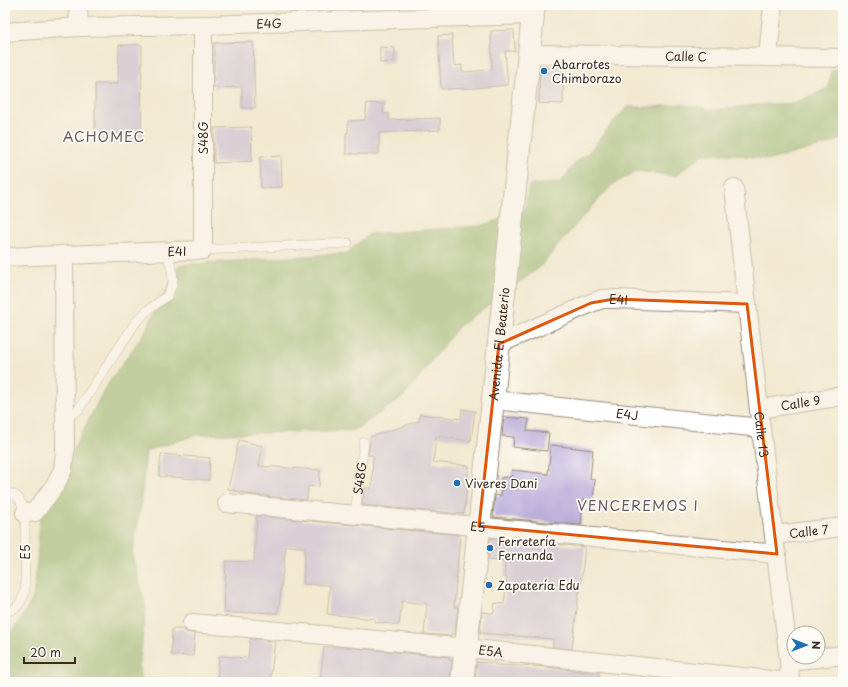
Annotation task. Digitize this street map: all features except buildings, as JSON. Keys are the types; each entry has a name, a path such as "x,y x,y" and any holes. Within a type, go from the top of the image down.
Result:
{"street":[{"path":"78,5 80,27"},
{"path":"768,57 773,5"},
{"name":"E4G","path":"5,32 80,27 203,25 534,10"},
{"name":"Avenida El Beaterio","path":"462,682 514,208 534,10"},
{"name":"S48G","path":"203,25 203,250"},
{"name":"Calle C","path":"529,54 843,58"},
{"name":"Calle 13","path":"734,188 786,634"},
{"name":"E4I","path":"5,257 203,250"},
{"path":"25,512 35,512 56,484 63,469 65,450 64,255"},
{"name":"E4I","path":"499,344 602,299 747,304"},
{"name":"Calle 9","path":"759,409 843,396"},
{"name":"E4J","path":"493,400 761,428"},
{"name":"E5","path":"228,503 777,554"},
{"name":"Calle 7","path":"774,535 843,527"},
{"name":"E5A","path":"192,623 466,648 790,682"},
{"path":"826,657 843,655"},
{"name":"Calle 13","path":"789,665 790,682"}],"lane":[{"name":"E4I","path":"203,250 348,244"},
{"path":"65,419 78,410 136,322 148,310 167,296 173,283 172,270 167,251"},
{"name":"S48G","path":"354,514 364,442"},
{"name":"E5","path":"5,493 10,493 17,496 22,502 25,512 25,591 23,600 15,608 10,611 5,611"}],"highlighted area":[{"path":"614,299 747,304 777,554 479,526 499,344 591,303"}],"green space":[{"path":"843,69 843,139 769,160 734,154 703,154 675,176 637,171 612,185 539,268 458,327 404,396 355,430 196,435 146,451 141,504 132,554 146,608 139,668 141,682 5,682 5,639 19,623 33,598 40,516 62,485 75,446 104,390 146,330 179,265 347,253 369,234 480,226 525,211 529,185 560,183 576,162 590,151 614,121 628,107 654,107 681,104 713,110 756,105 794,103 828,88 832,70"}],"place":[{"name":"Abarrotes Chimborazo","path":"544,71"},
{"name":"Viveres Dani","path":"457,483"},
{"name":"Ferretería Fernanda","path":"490,548"},
{"name":"Zapatería Edu","path":"489,585"}],"district":[{"name":"ACHOMEC","path":"104,136"},
{"name":"VENCEREMOS I","path":"638,505"}]}
